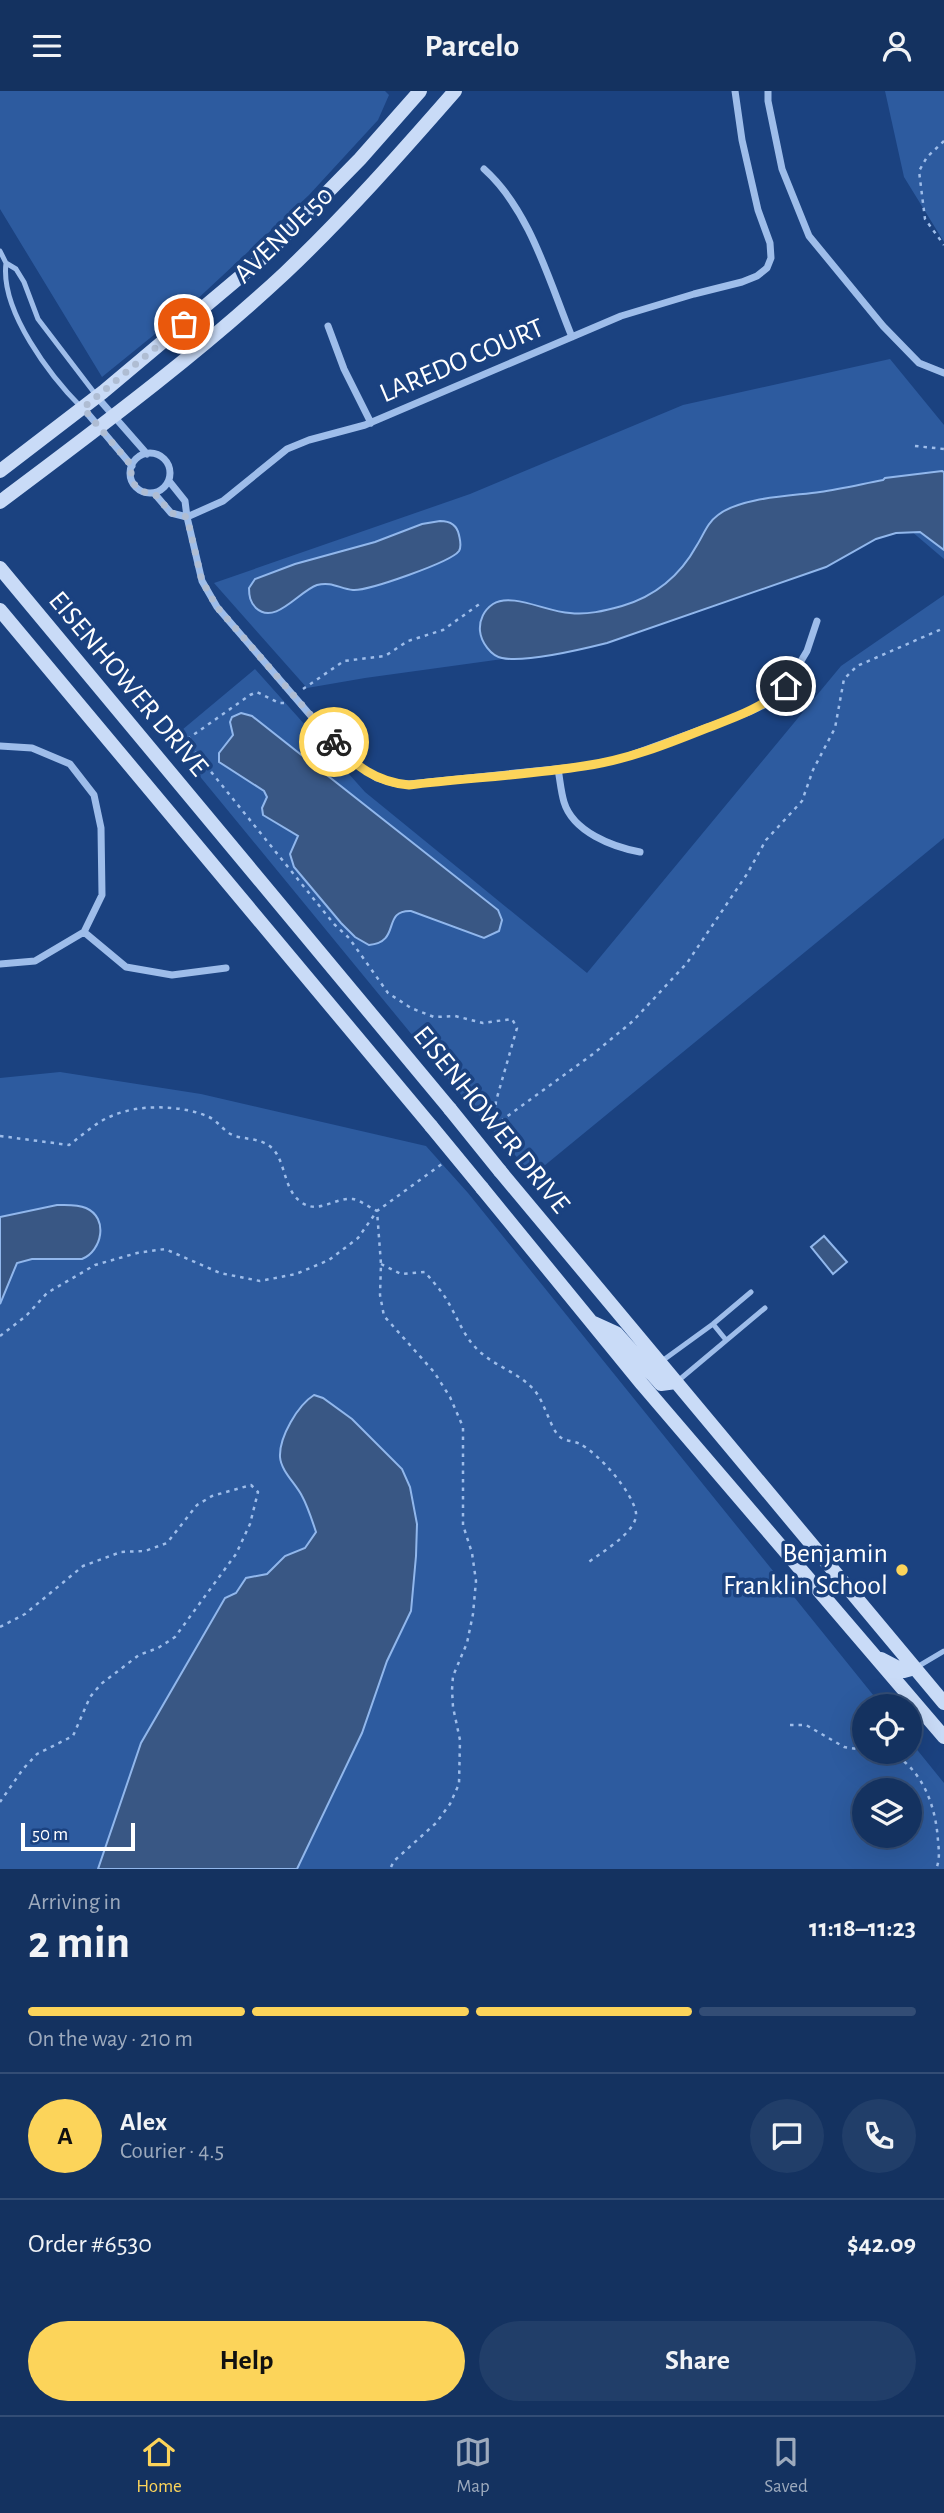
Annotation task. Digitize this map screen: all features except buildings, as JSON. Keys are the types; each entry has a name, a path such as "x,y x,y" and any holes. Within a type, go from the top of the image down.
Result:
{"main road":[{"name":"AVENUE 50","path":"0,471 97,397 266,255 351,169 420,91"},
{"name":"AVENUE 50","path":"0,502 114,416 283,274 331,227 455,91"},
{"name":"EISENHOWER DRIVE","path":"0,568 944,1703"},
{"name":"EISENHOWER DRIVE","path":"0,610 431,1126 642,1384 944,1737"},
{"path":"593,1323 617,1332 661,1384 676,1382"},
{"path":"877,1657 904,1671 915,1668"}],"street":[{"name":"LAREDO COURT","path":"187,517 223,501 287,449 371,423 572,337 657,304 757,276 767,268 771,258 770,243 758,210 735,91"},
{"path":"768,91 782,169 809,236 883,326 919,363 944,373"},
{"path":"484,169 498,181 516,204 572,337"},
{"path":"328,326 344,369 371,423"},
{"path":"97,397 147,454"},
{"path":"83,408 132,466"},
{"path":"147,454 160,456 170,471 169,481 163,489 154,493 144,493 131,479 132,466 140,456 147,454"},
{"path":"169,481 185,501 199,570 217,607 348,759 377,778 393,783 409,785 558,769 620,759 673,741 764,705 786,686 796,671 807,651 817,621"},
{"path":"154,493 171,513 187,517"},
{"path":"0,746 32,748 70,764 94,795 101,828 102,895 84,932 34,961 0,964"},
{"path":"558,769 564,803 572,817 605,842 640,852"},
{"path":"84,932 126,967 172,975 226,968"}],"lane":[{"path":"0,251 6,263 16,269 24,282 38,319 97,397"},
{"path":"6,263 1,276 8,307 25,344 57,383 83,408"},
{"path":"659,1363 713,1324 751,1292"},
{"path":"676,1382 765,1308"},
{"path":"713,1324 726,1340"},
{"path":"915,1668 944,1651"}],"path":[{"path":"944,141 927,157 919,171 925,219 944,245"},
{"path":"915,446 944,449"},
{"path":"481,603 443,630 408,641 385,656 344,661 286,703 279,703 257,692 250,695 189,738 191,747 334,924 349,938 388,993 434,1017 455,1016 483,1023 512,1019 517,1028 496,1101 494,1126"},
{"path":"483,1133 633,1021 687,963 747,874 766,839 802,801 813,770 835,728 841,687 850,671 944,628"},
{"path":"0,1136 69,1146 95,1125 115,1114 153,1107 183,1109 211,1117 232,1135 258,1139 273,1149 299,1202 313,1208 353,1199 377,1211"},
{"path":"0,1336 26,1316 47,1293 95,1265 137,1253 164,1249 220,1273 260,1281 296,1274 330,1260 358,1238 377,1211 451,1157"},
{"path":"377,1211 381,1264 380,1295 384,1316 434,1372 450,1397 463,1427 463,1525 472,1553 476,1581 467,1643 453,1676 453,1707 460,1739 459,1784 450,1804 436,1823 394,1861 390,1869"},
{"path":"381,1264 401,1274 425,1272 447,1300 476,1349 491,1362 513,1373 533,1388 561,1438 578,1443 594,1453 621,1485 633,1503 636,1515 633,1526 627,1534 586,1564"},
{"path":"0,1627 33,1608 83,1566 101,1557 121,1552 145,1551 167,1543 197,1505 212,1496 251,1485 258,1492 250,1524 236,1555 175,1637 139,1655 101,1684 90,1697 73,1736 37,1754 0,1802"},
{"path":"790,1725 806,1725 844,1747 852,1748"},
{"path":"905,1764 922,1782 929,1795 938,1834 939,1861 936,1869"}],"shaded area":[{"path":"0,91 385,91 389,95 378,120 309,195 192,304 102,377 0,209"},
{"path":"885,91 944,91 944,242 904,177"},
{"path":"890,359 944,425 944,559 904,525 787,581 567,650 307,688 214,583 470,494 683,405"},
{"path":"942,471 944,550 920,532 896,533 876,539 826,567 607,643 569,652 525,659 502,658 490,651 482,640 480,623 483,616 490,606 501,601 519,601 561,612 583,613 615,608 646,597 666,583 683,566 714,518 740,504 820,492 885,478"},
{"path":"440,521 455,526 460,549 453,556 426,568 362,589 317,585 271,613 256,608 251,601 249,588 255,579 295,564 375,542 422,524"},
{"path":"944,595 944,838 533,1175 468,1103 170,740 255,669 365,792 587,973 841,666"},
{"path":"241,713 252,716 498,910 502,920 499,931 484,938 411,911 396,915 389,933 379,943 369,945 355,937 294,867 290,854 298,836 263,815 262,808 267,797 264,791 219,762 219,753 233,735 230,722 232,717"},
{"path":"60,1072 201,1094 426,1146 468,1193 872,1694 852,1694 852,1764 922,1764 922,1756 944,1783 944,1869 0,1869 0,1078"},
{"path":"57,1205 79,1206 93,1213 100,1226 98,1242 94,1249 82,1259 32,1259 17,1263 0,1304 0,1217"},
{"path":"824,1236 847,1262 833,1274 811,1247"},
{"path":"314,1395 323,1398 352,1419 402,1469 410,1487 417,1524 411,1611 387,1661 362,1733 297,1869 98,1869 141,1743 225,1598 236,1593 246,1578 267,1574 285,1556 305,1548 316,1532 304,1500 280,1457 283,1440 291,1422"}],"way so far":[{"path":"184,324 83,408 132,466 130,472 134,485 144,493 154,493 171,513 187,517 202,581 217,607 334,742"}],"place":[{"name":"Benjamin Franklin School","path":"902,1570"}],"route":[{"path":"334,742 348,759 361,769 377,778 409,785 584,766 620,759 660,746 749,712 764,705 786,686"}]}
